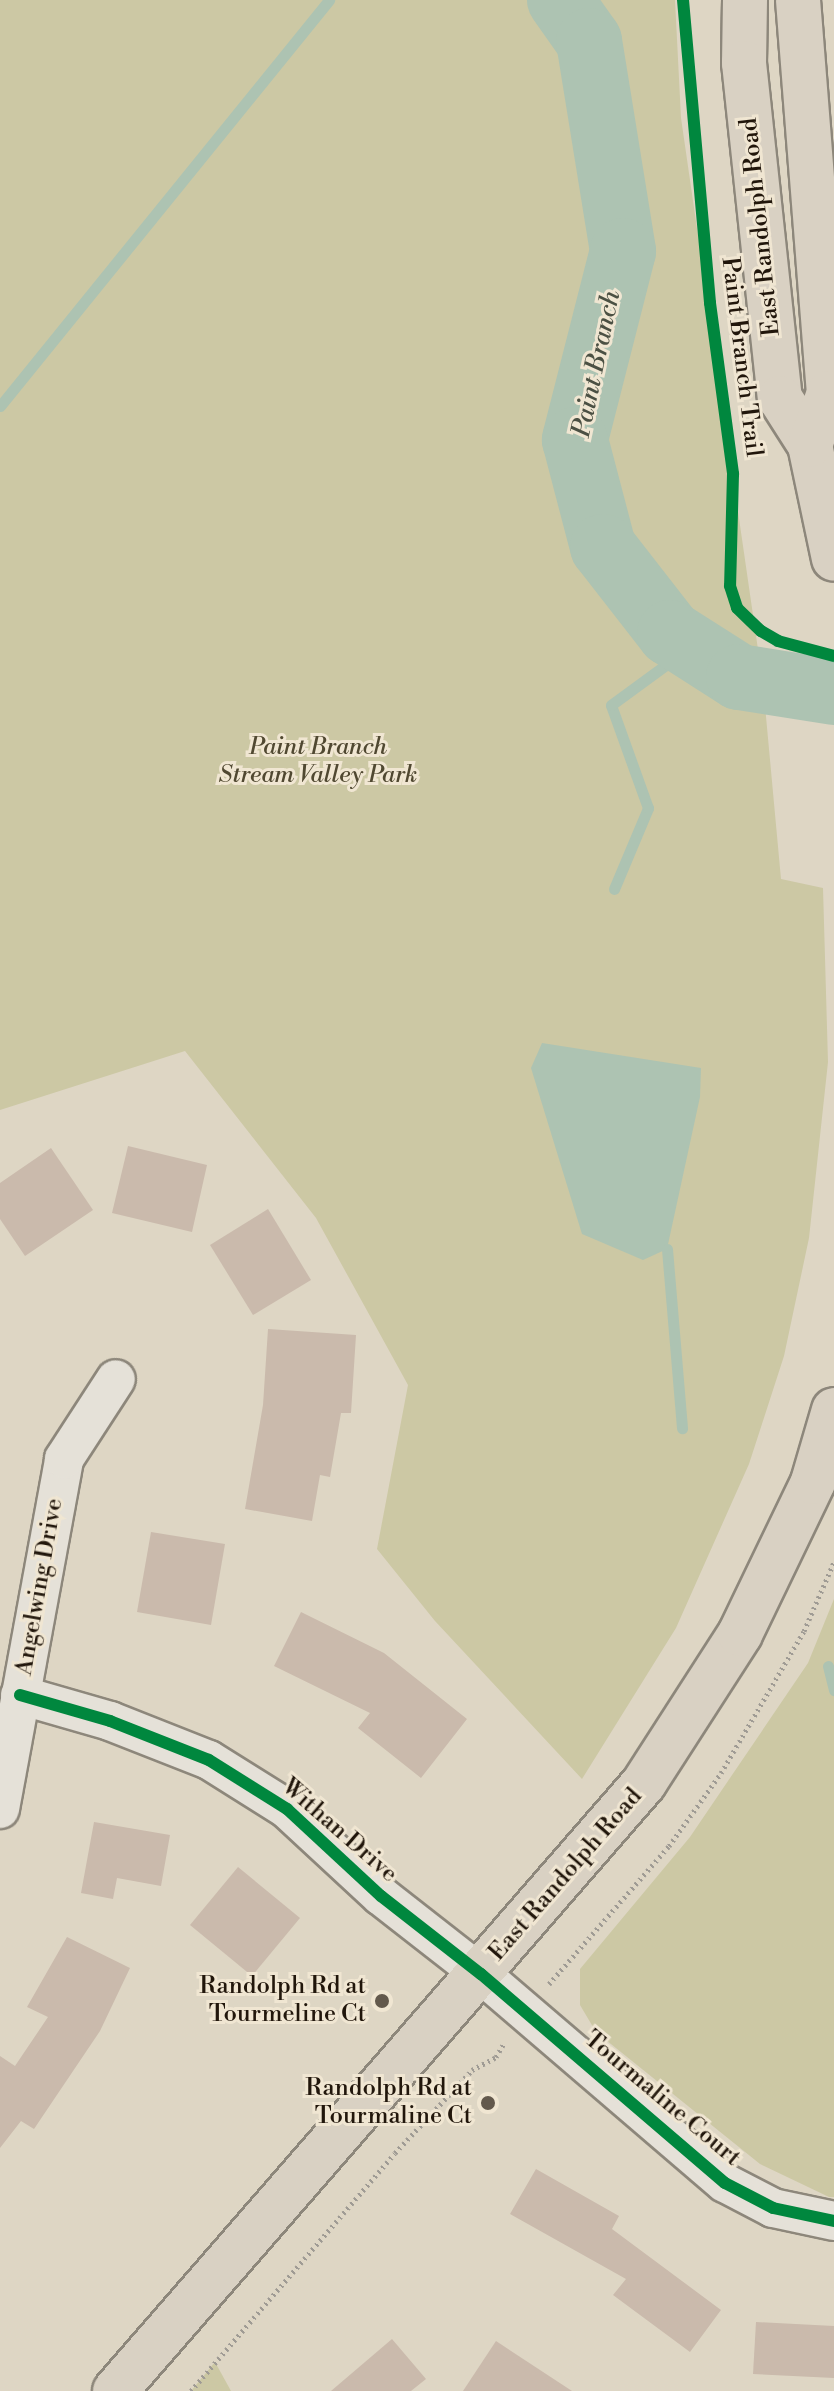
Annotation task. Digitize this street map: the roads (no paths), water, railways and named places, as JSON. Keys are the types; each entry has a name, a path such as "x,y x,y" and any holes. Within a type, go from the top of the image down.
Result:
{"main road":[{"name":"East Randolph Road","path":"745,0 744,63 780,398 810,445 834,559"},
{"path":"798,0 829,393 810,445"},
{"name":"East Randolph Road","path":"115,2391 481,1974 644,1783 740,1634 813,1482 834,1410"}],"street":[{"name":"Angelwing Drive","path":"0,1809 64,1459 116,1379"},
{"name":"Withan Drive","path":"20,1695 110,1721 209,1760 287,1809 381,1896 481,1974"},
{"name":"Tourmaline Court","path":"481,1974 725,2183 773,2208 834,2221"}],"waterway":[{"path":"0,406 329,0"},
{"name":"Paint Branch","path":"560,0 589,41 623,251 575,440 603,547 670,633 739,677 834,692"},
{"path":"614,889 648,808 611,705 667,664 698,651"},
{"path":"667,1249 682,1428"},
{"path":"828,1666 834,1690"}],"place":[{"name":"Randolph Rd at Tourmeline Ct","path":"382,2001"},
{"name":"Randolph Rd at Tourmaline Ct","path":"488,2103"}],"park label":[{"name":"Paint Branch Stream Valley Park","path":"318,762"}]}
